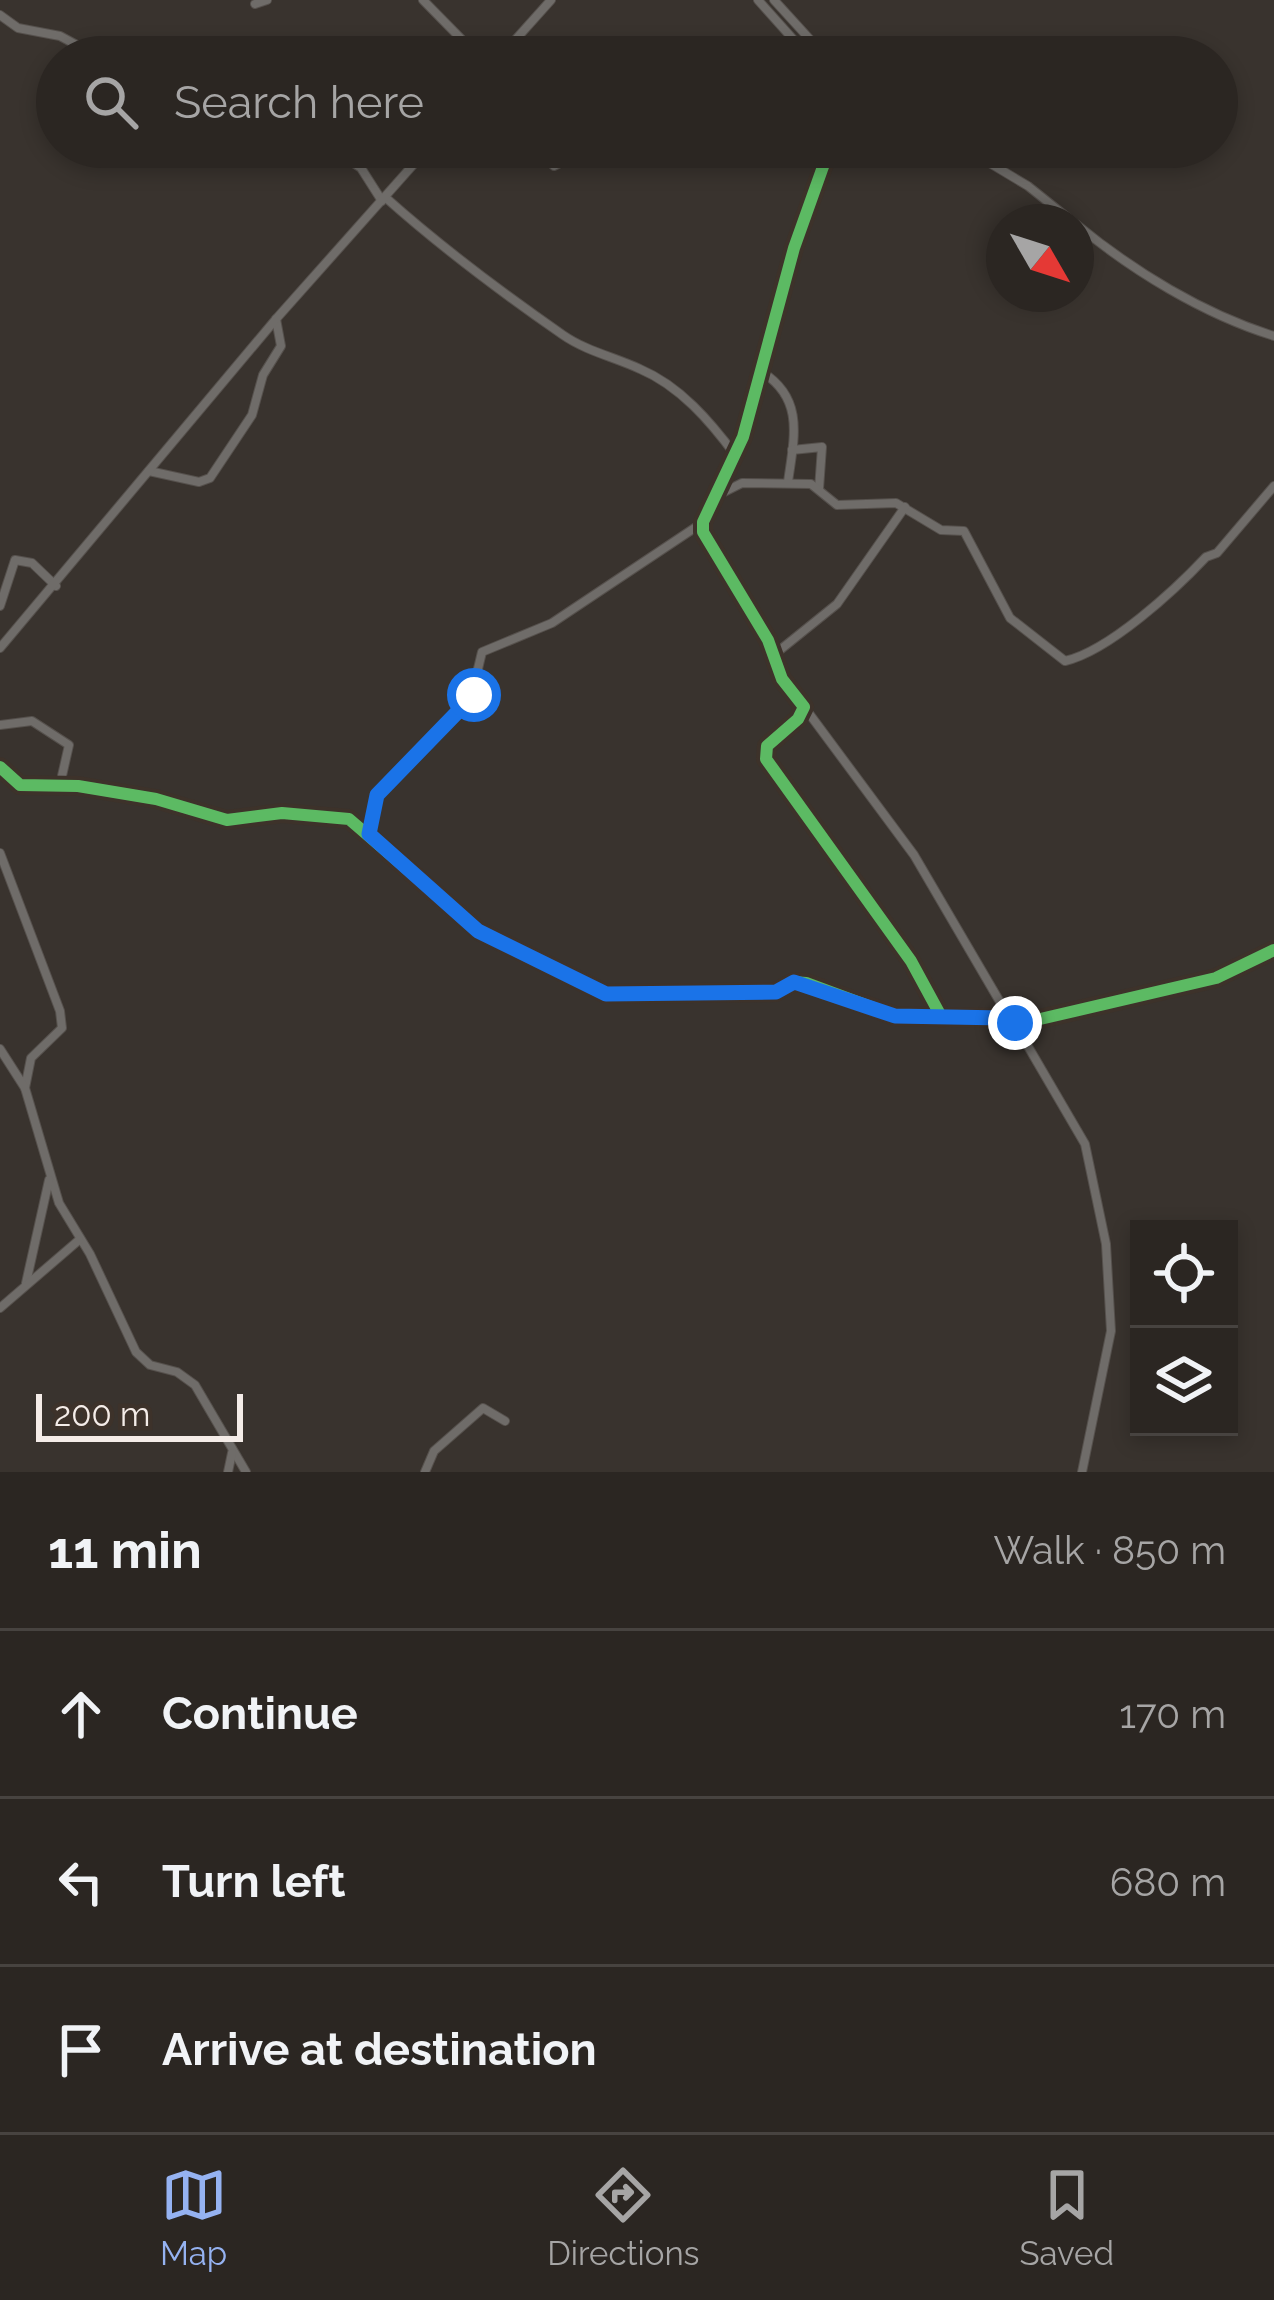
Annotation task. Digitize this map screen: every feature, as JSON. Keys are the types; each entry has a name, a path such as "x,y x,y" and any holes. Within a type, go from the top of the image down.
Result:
{"street":[{"path":"256,4 267,0"},
{"path":"423,0 458,36"},
{"path":"518,36 550,0"},
{"path":"758,0 790,36"},
{"path":"774,0 807,36"},
{"path":"0,15 18,28 60,36"},
{"path":"361,168 384,199 447,252 566,337 645,371 698,408 736,456"},
{"path":"0,648 411,168"},
{"path":"369,834 377,795 470,703 482,652 552,623 703,522 736,456 794,248 823,168"},
{"path":"998,168 1051,204"},
{"path":"1094,237 1138,270 1225,318 1274,336"},
{"path":"149,471 199,482 210,478 252,415 263,375 281,346 276,320"},
{"path":"762,372 790,398 796,418 788,483"},
{"path":"792,450 822,447 819,489"},
{"path":"719,495 742,483 788,483 819,489 837,505 869,501 905,507 941,530 964,531 1016,626 1065,661 1082,657 1153,611 1206,557 1217,553 1274,486"},
{"path":"775,654 837,604 905,507"},
{"path":"703,522 711,550 775,654 782,679 914,855 1078,1128 1100,1202 1112,1315 1082,1472"},
{"path":"0,606 15,560 32,563 56,586"},
{"path":"804,707 798,719 767,746 766,759 911,961 942,1018"},
{"path":"0,725 32,722 69,745 59,789"},
{"path":"0,766 20,785 78,786 156,799 227,820 282,813 338,816 369,834 478,931 606,994 776,992 794,982 895,1016 1012,1021 1216,978 1274,950"},
{"path":"0,853 60,1011 62,1028 31,1058 25,1088"},
{"path":"0,1048 25,1088 50,1179 136,1352 150,1365 177,1372 195,1385 246,1472"},
{"path":"26,1283 50,1179"},
{"path":"0,1309 79,1240"},
{"path":"425,1472 434,1450 483,1408 505,1421"},
{"path":"228,1472 232,1451"}],"cycle path":[{"path":"823,168 794,248 743,437 703,522 703,532 768,640 782,679 804,707 798,719 767,746 766,759 911,961 942,1018"},
{"path":"0,767 20,785 78,786 156,799 227,820 282,813 349,819 479,931 606,994 776,992 794,982 895,1016 1004,1018 1023,1023 1216,978 1274,950"}],"route":[{"path":"474,695 377,795 369,834 460,918 491,939 606,994 776,992 794,982 895,1016 1004,1018 1015,1023"}]}
